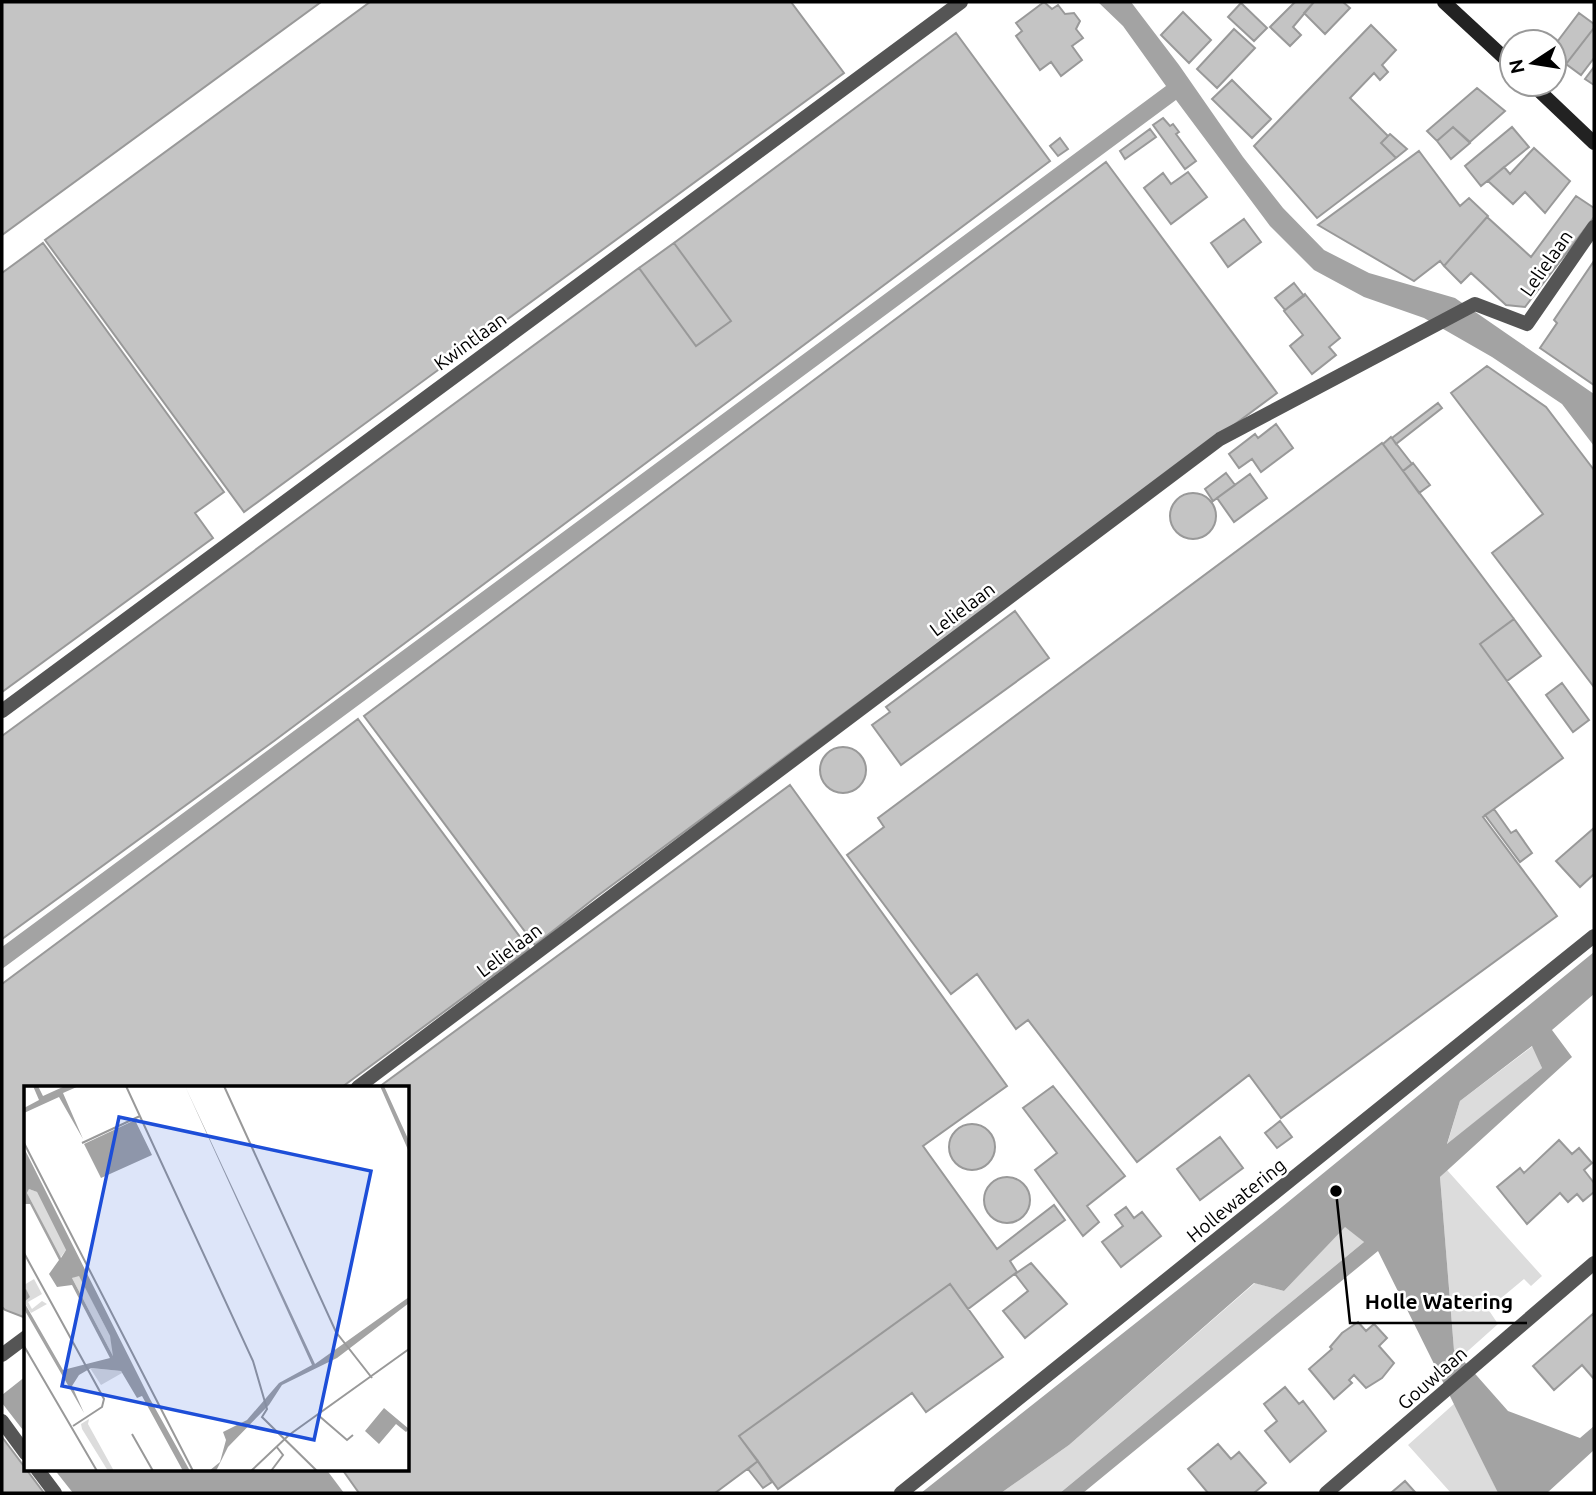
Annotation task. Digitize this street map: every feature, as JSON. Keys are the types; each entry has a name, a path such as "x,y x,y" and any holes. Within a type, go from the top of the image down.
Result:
{"main road":[{"path":"1444,2 1498,52"},
{"path":"1547,98 1594,143"}],"street":[{"name":"Kwintlaan","path":"2,711 961,2"},
{"name":"Lelielaan","path":"359,1086 1220,439 1475,303 1527,324 1594,227"},
{"name":"Hollewatering","path":"901,1493 1594,936"},
{"name":"Gouwlaan","path":"1326,1493 1594,1263"},
{"path":"2,1355 24,1338"},
{"path":"2,1421 24,1451"},
{"path":"38,1470 55,1493"}],"shaded area":[{"path":"1098,2 1131,2 1243,157 1283,208 1324,250 1369,273 1455,298 1594,394 1594,446 1562,404 1492,357 1424,318 1364,297 1314,270 1270,226 1176,100 2,969 2,947 1166,86 1123,26"},
{"path":"1594,952 1594,994 1552,1030 1572,1057 1440,1177 1454,1350 1508,1411 1580,1438 1594,1426 1594,1450 1547,1493 1498,1493 1378,1251 1083,1493 1060,1493 1364,1242 1345,1227 1284,1291 1254,1283 1069,1445 1001,1493 921,1493 1266,1220","holes":["1532,1046 1542,1068 1447,1144 1460,1101"]},
{"path":"1533,1046 1542,1068 1447,1145 1460,1101"},
{"path":"1447,1170 1542,1276 1531,1286 1524,1279 1488,1309 1498,1324 1460,1358 1454,1350 1440,1177"},
{"path":"1345,1226 1364,1242 1060,1493 1001,1493 1069,1445 1255,1283 1284,1291"},
{"path":"24,1378 24,1431 2,1403 2,1395"},
{"path":"1455,1403 1498,1493 1451,1493 1408,1445"},
{"path":"55,1470 327,1470 344,1493 73,1493"}],"building":[{"path":"2,2 321,2 2,235"},
{"path":"370,2 791,2 844,73 244,512 45,240"},
{"path":"1044,2 1052,9 1058,5 1065,14 1074,13 1080,21 1076,29 1083,38 1072,46 1082,60 1061,76 1051,62 1040,70 1016,36 1022,31 1016,23"},
{"path":"1295,2 1314,2 1293,27 1301,35 1290,46 1270,27"},
{"path":"1314,2 1343,2 1350,8 1325,34 1304,13"},
{"path":"1241,3 1267,28 1254,41 1228,17"},
{"path":"1183,12 1211,40 1189,63 1161,35"},
{"path":"1579,13 1594,24 1594,28 1568,61 1568,28"},
{"path":"1371,25 1396,50 1382,65 1388,72 1380,80 1374,73 1350,98 1388,136 1381,143 1396,158 1317,218 1254,146"},
{"path":"1594,28 1594,58 1581,75 1568,65 1568,61"},
{"path":"1234,29 1255,48 1217,88 1197,69"},
{"path":"956,33 1050,161 274,741 2,939 2,736 639,268 696,346 731,321 674,243"},
{"path":"1594,67 1594,85 1585,79"},
{"path":"1232,80 1271,119 1252,138 1212,99"},
{"path":"1477,88 1505,111 1470,142 1453,127 1437,141 1427,131"},
{"path":"1163,118 1170,126 1173,124 1179,132 1176,134 1196,161 1185,169 1153,125"},
{"path":"1453,127 1470,143 1451,159 1437,141"},
{"path":"1512,127 1529,147 1481,186 1465,166"},
{"path":"1150,129 1156,137 1125,159 1120,151"},
{"path":"1390,134 1407,149 1396,158 1381,143"},
{"path":"1060,138 1068,149 1058,156 1050,146"},
{"path":"1534,148 1570,181 1545,213 1525,192 1513,204 1488,181 1504,167 1510,174"},
{"path":"1419,151 1460,206 1469,198 1488,216 1444,266 1440,261 1414,281 1318,225"},
{"path":"1106,162 1277,393 596,897 535,945 364,716"},
{"path":"1188,172 1207,197 1171,224 1144,188 1163,173 1171,184"},
{"path":"1576,196 1594,208 1594,217 1525,307 1506,305 1471,273 1461,283 1444,266 1487,217 1531,257"},
{"path":"1244,219 1261,242 1228,267 1211,243"},
{"path":"43,243 224,492 195,513 213,538 2,692 2,273"},
{"path":"674,243 731,321 696,346 639,268"},
{"path":"1594,261 1594,385 1540,348 1557,323 1554,320"},
{"path":"1294,283 1304,296 1285,310 1275,298"},
{"path":"1305,294 1340,338 1329,347 1336,355 1312,374 1290,346 1303,335 1284,311"},
{"path":"1487,366 1546,407 1594,470 1594,687 1492,553 1543,514 1451,393"},
{"path":"1438,403 1442,408 1396,444 1392,438"},
{"path":"1276,424 1293,448 1261,472 1252,459 1239,468 1229,454 1255,434 1258,438"},
{"path":"1391,437 1412,464 1403,471 1383,444"},
{"path":"1382,443 1514,619 1480,644 1563,758 1483,817 1557,916 1281,1118 1249,1075 1137,1162 1028,1020 1016,1029 977,974 951,994 847,855 884,827 878,818"},
{"path":"1413,463 1430,485 1419,493 1403,471"},
{"path":"1226,473 1235,485 1213,501 1205,489"},
{"path":"1250,474 1267,498 1234,522 1217,498"},
{"path":"1193,493 1209,500 1216,516 1209,532 1193,539 1177,532 1170,516 1177,500"},
{"path":"1015,611 1049,658 901,765 872,725 890,712 886,707"},
{"path":"1514,619 1541,656 1507,681 1480,644"},
{"path":"1562,683 1589,720 1573,732 1546,695"},
{"path":"358,719 529,949 343,1086 24,1086 24,1317 2,1307 2,984"},
{"path":"843,747 859,754 866,770 859,786 843,793 827,786 820,770 827,754"},
{"path":"790,785 1007,1086 923,1146 997,1249 1054,1205 1065,1220 1010,1261 1017,1272 968,1309 950,1284 739,1436 758,1461 715,1493 359,1493 343,1470 410,1470 410,1086 380,1086"},
{"path":"1494,809 1511,833 1516,830 1532,853 1520,862 1485,815"},
{"path":"1594,828 1594,874 1580,887 1556,861"},
{"path":"1053,1086 1125,1176 1087,1206 1099,1222 1083,1236 1035,1170 1057,1153 1023,1108"},
{"path":"1280,1121 1292,1137 1277,1148 1265,1133"},
{"path":"972,1124 988,1131 995,1147 988,1163 972,1170 956,1163 949,1147 956,1131"},
{"path":"1220,1137 1243,1168 1200,1200 1177,1169"},
{"path":"1559,1140 1572,1154 1579,1148 1592,1163 1584,1170 1594,1183 1594,1192 1583,1201 1577,1194 1568,1202 1560,1193 1527,1224 1497,1187 1520,1168 1524,1173"},
{"path":"1007,1177 1023,1184 1030,1200 1023,1216 1007,1223 991,1216 984,1200 991,1184"},
{"path":"1126,1207 1134,1218 1142,1212 1161,1236 1121,1267 1102,1242 1123,1226 1115,1215"},
{"path":"1031,1263 1067,1304 1025,1338 1003,1311 1028,1291 1015,1274"},
{"path":"950,1284 1003,1357 926,1412 912,1393 778,1489 739,1436"},
{"path":"1594,1313 1594,1379 1582,1365 1554,1390 1533,1366"},
{"path":"1358,1322 1366,1331 1374,1324 1387,1338 1379,1346 1394,1363 1382,1378 1366,1388 1354,1375 1349,1380 1352,1383 1334,1399 1309,1369 1332,1349 1330,1347 1342,1333"},
{"path":"1285,1387 1299,1404 1303,1401 1326,1431 1290,1462 1265,1431 1277,1421 1264,1404"},
{"path":"2,1437 24,1470 44,1493 2,1493"},
{"path":"1218,1444 1231,1459 1239,1452 1266,1483 1254,1493 1208,1493 1188,1469"},
{"path":"758,1461 772,1482 763,1488 748,1469"},
{"path":"1405,1481 1415,1492 1391,1493"}],"place":[{"name":"Holle Watering","path":"1336,1191"}]}
